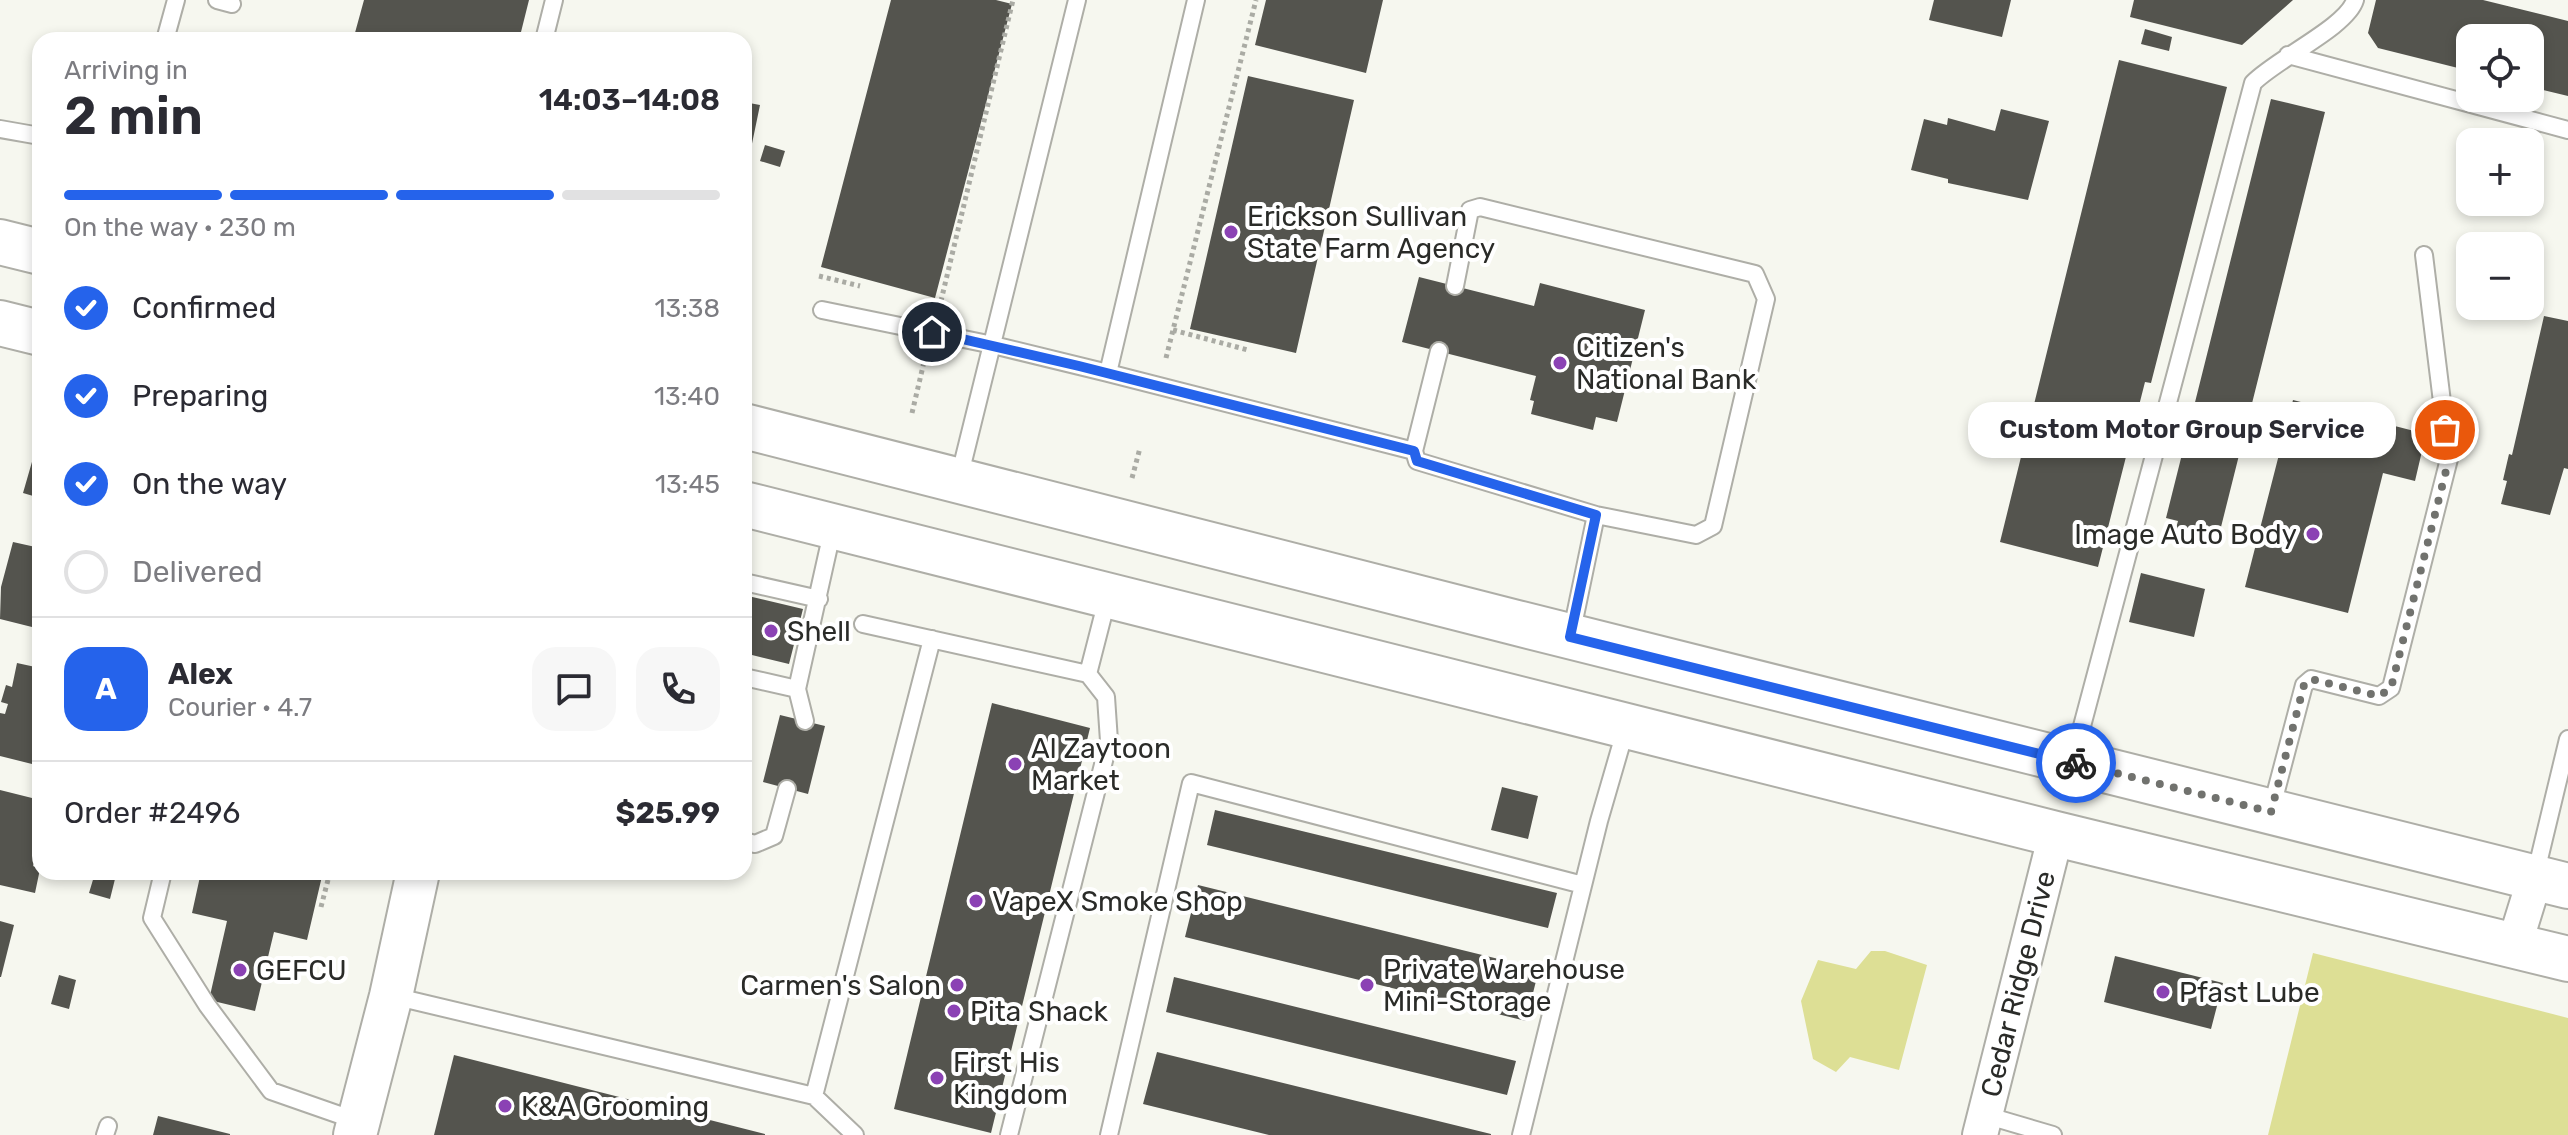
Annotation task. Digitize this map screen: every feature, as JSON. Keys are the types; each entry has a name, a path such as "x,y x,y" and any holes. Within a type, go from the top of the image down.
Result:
{"main road":[{"path":"0,242 32,250"},
{"path":"0,323 32,331"},
{"path":"752,428 1570,637 2552,882"},
{"path":"752,506 2056,834 2568,959"}],"street":[{"name":"Cedar Ridge Drive","path":"1983,1125 2056,834"},
{"path":"357,1128 416,880"},
{"path":"2514,946 2552,882"}],"lane":[{"path":"167,32 176,0"},
{"path":"546,32 554,0"},
{"path":"959,480 1077,0"},
{"path":"1108,373 1196,0"},
{"path":"2072,762 2253,83 2267,69 2335,25 2355,0"},
{"path":"2288,55 2568,130"},
{"path":"0,129 32,135"},
{"path":"1439,351 1414,451 1417,461 1596,515 1696,535 1713,526 1766,299 1755,274 1480,207 1470,210 1455,286"},
{"path":"2271,812 2304,685 2311,679 2379,696 2391,688 2449,459 2424,255"},
{"path":"822,310 993,345 1414,451"},
{"path":"1570,637 1596,515"},
{"path":"805,721 797,689 834,527"},
{"path":"752,588 819,599"},
{"path":"1088,674 1108,596"},
{"path":"863,624 1088,674 1106,697 1109,741 1009,1135"},
{"path":"814,1096 932,639"},
{"path":"752,679 797,689"},
{"path":"1521,1135 1583,885 1627,726"},
{"path":"2552,882 2568,739"},
{"path":"1109,1135 1191,783 1583,885"},
{"path":"752,843 774,836 787,789"},
{"path":"161,880 152,918 207,1005 271,1091 357,1128"},
{"path":"391,996 814,1096 855,1135"},
{"path":"1983,1125 2053,1135"}],"path":[{"path":"925,302 940,305 1013,0"},
{"path":"1166,358 1256,0"},
{"path":"819,276 864,287"},
{"path":"1173,330 1248,350"},
{"path":"912,413 924,362"},
{"path":"1132,478 1140,448"},
{"path":"321,907 328,880"}],"green space":[{"path":"1871,951 1885,951 1927,965 1899,1070 1850,1057 1836,1072 1813,1059 1801,1001 1818,960 1856,969"},
{"path":"2313,953 2568,1018 2568,1135 2268,1135"}],"building":[{"path":"364,0 529,0 521,32 355,32"},
{"path":"891,0 996,0 1012,4 935,298 821,267"},
{"path":"1266,0 1383,0 1366,73 1255,45"},
{"path":"1934,0 2011,0 2002,37 1929,20"},
{"path":"2134,0 2293,0 2242,45 2130,17"},
{"path":"2376,0 2483,0 2568,21 2568,96 2544,90 2544,24 2456,24 2456,68 2378,48 2368,33"},
{"path":"2145,29 2172,37 2169,51 2141,44"},
{"path":"2119,60 2227,87 2151,383 2145,382 2098,567 2000,542"},
{"path":"1248,76 1354,100 1296,353 1190,329"},
{"path":"2271,99 2325,112 2217,543 2175,532 2178,521 2166,518"},
{"path":"752,104 760,105 752,144"},
{"path":"2001,109 2049,121 2028,200 1948,183 1948,179 1911,170 1924,119 1947,125 1948,118 1995,131"},
{"path":"765,145 785,151 780,167 760,161"},
{"name":"Citizen's National Bank","path":"1419,277 1534,306 1540,283 1645,310 1617,422 1596,417 1593,430 1531,414 1534,401 1530,400 1536,376 1402,342"},
{"path":"2544,316 2568,321 2568,469 2564,468 2550,515 2501,504 2507,481 2503,480 2509,454 2512,455"},
{"name":"Image Auto Body","path":"2293,400 2426,434 2415,481 2383,473 2348,613 2245,587"},
{"path":"32,462 32,496 23,493"},
{"path":"13,542 32,546 32,627 0,619 1,587"},
{"path":"2141,573 2205,589 2194,637 2129,622"},
{"name":"Shell","path":"752,597 803,609 789,664 752,655"},
{"path":"17,663 32,666 32,764 0,756 0,713 5,714 8,704 1,702 6,685 12,687"},
{"path":"992,703 1090,728 991,1133 894,1109"},
{"path":"780,715 825,726 808,794 763,782"},
{"path":"1502,787 1538,796 1528,839 1491,830"},
{"path":"0,790 32,798 32,880 38,880 35,893 0,885"},
{"path":"1215,810 1557,893 1548,928 1207,845"},
{"path":"93,880 115,880 110,899 89,893"},
{"name":"GEFCU","path":"199,880 321,880 307,940 274,932 255,1011 209,1000 227,921 192,913"},
{"path":"1198,885 1539,969 1526,1021 1185,937"},
{"path":"0,921 14,925 1,977 0,977"},
{"name":"Pfast Lube","path":"2115,956 2223,983 2211,1029 2104,1002"},
{"path":"59,975 76,980 69,1009 51,1004"},
{"path":"1174,977 1516,1061 1507,1095 1166,1012"},
{"path":"1157,1052 1491,1135 1269,1135 1143,1104"},
{"path":"454,1055 765,1134 765,1135 434,1135"},
{"path":"158,1116 230,1134 230,1135 153,1135"}],"way so far":[{"path":"2076,763 2271,812 2304,685 2311,679 2379,696 2391,688 2449,459 2445,430"}],"place":[{"name":"Erickson Sullivan State Farm Agency","path":"1231,232"},
{"name":"Citizen's National Bank","path":"1560,363"},
{"name":"Custom Motor Group Service","path":"2445,430"},
{"name":"Image Auto Body","path":"2313,534"},
{"name":"Shell","path":"771,631"},
{"name":"Al Zaytoon Market","path":"1015,764"},
{"name":"VapeX Smoke Shop","path":"976,901"},
{"name":"GEFCU","path":"240,970"},
{"name":"Carmen's Salon","path":"957,985"},
{"name":"Private Warehouse Mini-Storage","path":"1367,985"},
{"name":"Pfast Lube","path":"2163,992"},
{"name":"Pita Shack","path":"954,1011"},
{"name":"First His Kingdom","path":"937,1078"},
{"name":"K&A Grooming","path":"505,1106"}],"route":[{"path":"932,332 1414,451 1417,461 1596,515 1570,637 2076,763"}]}
